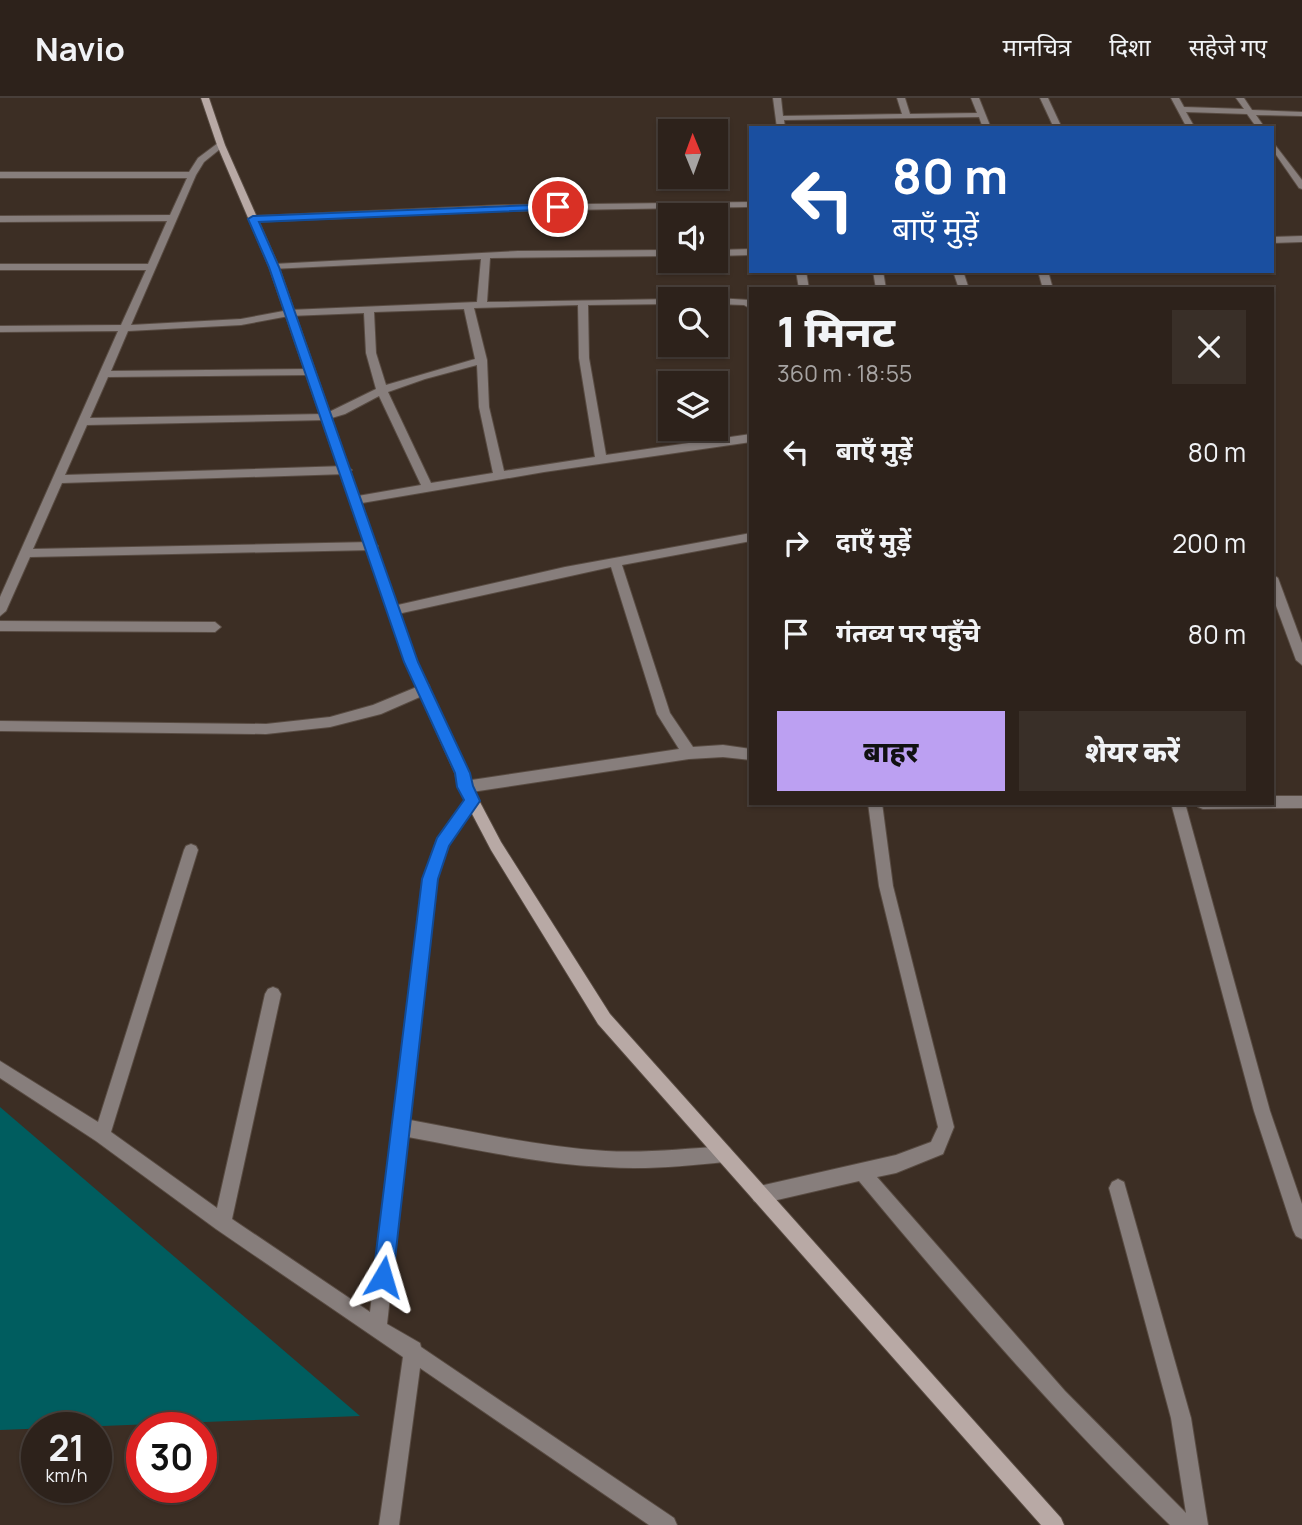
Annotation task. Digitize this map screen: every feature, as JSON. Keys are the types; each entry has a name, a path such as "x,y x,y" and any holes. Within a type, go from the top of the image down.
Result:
{"street":[{"path":"205,98 221,145 274,267 411,662 469,794 496,846 604,1019 1054,1525"},
{"path":"777,98 781,126"},
{"path":"901,98 907,116"},
{"path":"975,98 986,126"},
{"path":"1044,98 1057,126"},
{"path":"1175,98 1190,126"},
{"path":"1240,98 1259,126"},
{"path":"1181,109 1302,114"},
{"path":"780,118 982,115"},
{"path":"845,117 847,126"},
{"path":"0,611 192,175 201,160 221,145"},
{"path":"1274,146 1302,186"},
{"path":"0,175 192,175"},
{"path":"253,219 504,208 748,204"},
{"path":"0,219 173,218"},
{"path":"1274,240 1302,239"},
{"path":"728,253 749,252"},
{"path":"274,267 486,256 658,253"},
{"path":"482,305 486,256"},
{"path":"0,267 151,267"},
{"path":"0,329 209,326 289,313 468,305 658,301"},
{"path":"728,301 749,304"},
{"path":"583,302 584,358 601,459"},
{"path":"468,305 474,339 482,360 486,387 484,407 499,475"},
{"path":"369,310 372,353 382,391 428,488"},
{"path":"82,422 325,417 345,411 411,379 482,360"},
{"path":"103,374 309,372"},
{"path":"356,500 499,475 749,438"},
{"path":"57,479 346,470"},
{"path":"393,610 615,561 749,537"},
{"path":"26,553 283,550 372,546"},
{"path":"615,561 664,713 688,753"},
{"path":"1274,583 1302,660"},
{"path":"0,626 215,627"},
{"path":"0,726 267,729 330,722 376,710 424,689"},
{"path":"469,794 688,753 723,751 749,755"},
{"path":"377,1327 430,879 442,843 469,794"},
{"path":"1274,802 1302,802"},
{"path":"760,1195 896,1164 937,1148 946,1127 886,886 875,805"},
{"path":"1179,805 1262,1111 1302,1230"},
{"path":"102,1135 191,850"},
{"path":"222,1223 273,994"},
{"path":"0,1069 102,1135 222,1223 413,1350 667,1525"},
{"path":"401,1127 532,1151 605,1159 659,1160 724,1154"},
{"path":"862,1172 984,1316 1130,1475 1184,1525"},
{"path":"1118,1188 1181,1418 1199,1525"},
{"path":"389,1525 413,1350"}],"water":[{"path":"0,1107 360,1416 217,1422 217,1412 126,1412 126,1425 112,1426 112,1412 21,1412 21,1429 0,1430"}],"route":[{"path":"383,1277 430,879 442,843 472,801 411,662 274,267 253,219 558,207"}]}
